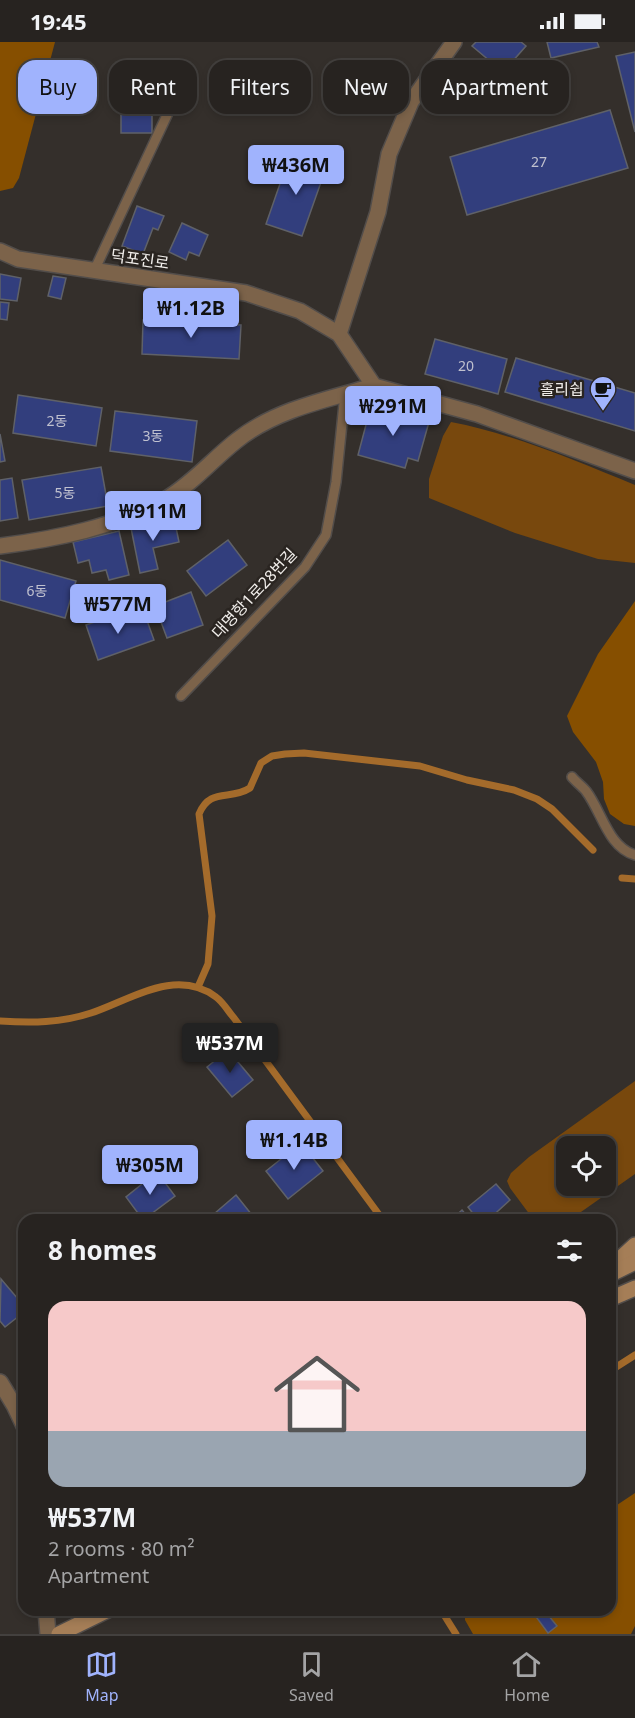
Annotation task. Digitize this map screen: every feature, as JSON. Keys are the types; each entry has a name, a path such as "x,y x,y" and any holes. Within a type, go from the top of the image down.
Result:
{"street":[{"path":"339,334 378,212 389,154 411,102 454,42"},
{"name":"덕포진로","path":"0,251 18,259 246,293 300,311 339,334 374,386"},
{"path":"0,546 80,531 143,511 177,492 253,429 292,410 374,386 477,414 635,471"},
{"path":"616,1262 635,1245"},
{"path":"616,1272 635,1262"},
{"path":"616,1296 635,1288"},
{"path":"0,1382 18,1413"},
{"path":"46,1616 48,1634"},
{"path":"58,1634 83,1616"},
{"path":"58,1634 96,1616"}],"lane":[{"path":"94,271 168,114"},
{"name":"대명항1로28번길","path":"181,696 305,567 326,536 336,482 345,394"},
{"path":"572,777 585,791 618,846 627,853 635,855"}],"shaded area":[{"path":"0,42 55,42 50,60 18,60 18,114 36,114 19,178 13,188 0,191"},
{"path":"451,422 521,441 635,485 635,563 598,559 515,533 429,498 429,479 443,436"},
{"path":"635,601 635,826 624,824 610,814 604,799 603,782 596,762 573,732 567,716 598,654"},
{"path":"635,1081 635,1174 616,1187 616,1136 558,1136"},
{"path":"556,1138 556,1196 604,1196 578,1214 529,1214 507,1181 511,1173 529,1157"},
{"path":"635,1493 635,1626 631,1634 473,1634 465,1616 616,1616 616,1506"}],"building":[{"path":"476,42 521,42 526,46 514,60 489,60 472,46"},
{"path":"547,42 597,42 599,47 551,58"},
{"path":"635,52 635,132 616,56"},
{"path":"610,110 628,168 467,215 450,157"},
{"path":"121,114 152,114 152,133 121,133"},
{"path":"290,155 326,168 302,236 266,224"},
{"path":"137,206 164,216 158,230 153,228 143,254 122,246"},
{"path":"182,223 208,235 199,256 189,252 186,260 169,252"},
{"path":"0,274 21,278 17,301 0,299"},
{"path":"53,276 66,278 61,299 48,296"},
{"path":"0,302 9,303 7,320 0,319"},
{"path":"143,320 241,325 239,359 142,354"},
{"path":"435,339 507,359 498,394 425,374"},
{"name":"홀리쉽","path":"516,358 635,393 635,431 505,392"},
{"path":"18,395 102,408 96,446 13,433"},
{"path":"371,406 429,422 418,461 408,458 405,468 358,455"},
{"path":"115,411 197,421 192,462 110,451"},
{"path":"0,434 5,461 0,462"},
{"path":"101,467 108,506 29,520 22,480"},
{"path":"12,478 18,518 0,521 0,480"},
{"path":"174,518 179,542 153,548 158,569 140,573 131,528"},
{"path":"119,531 129,575 109,580 106,570 92,573 89,560 78,563 73,542"},
{"path":"228,540 247,565 206,596 187,571"},
{"path":"0,560 76,581 65,618 0,600"},
{"path":"191,592 203,625 167,638 155,606"},
{"path":"117,614 121,623 145,615 154,640 98,660 86,625"},
{"path":"228,1050 253,1080 232,1097 207,1067"},
{"path":"301,1143 323,1171 288,1199 266,1171"},
{"path":"157,1172 175,1196 151,1214 139,1214 126,1197"},
{"path":"496,1184 510,1200 495,1214 473,1214 468,1207"},
{"path":"236,1195 251,1214 214,1214"},
{"path":"1,1279 18,1299 18,1317 5,1327 0,1321"},
{"path":"535,1616 549,1616 557,1626 548,1633"}],"waterway":[{"path":"198,987 208,964 212,916 199,814 209,800 243,792 250,788 261,763 272,756 304,753 420,766 467,780 514,790 537,799 552,809 593,850"},
{"path":"622,878 635,879"},
{"path":"0,1021 35,1022 68,1019 169,985 185,985 201,989 221,1001 379,1214"},
{"path":"616,1367 635,1355"},
{"path":"445,1616 456,1634"}],"place":[{"name":"홀리쉽","path":"603,412"}]}
